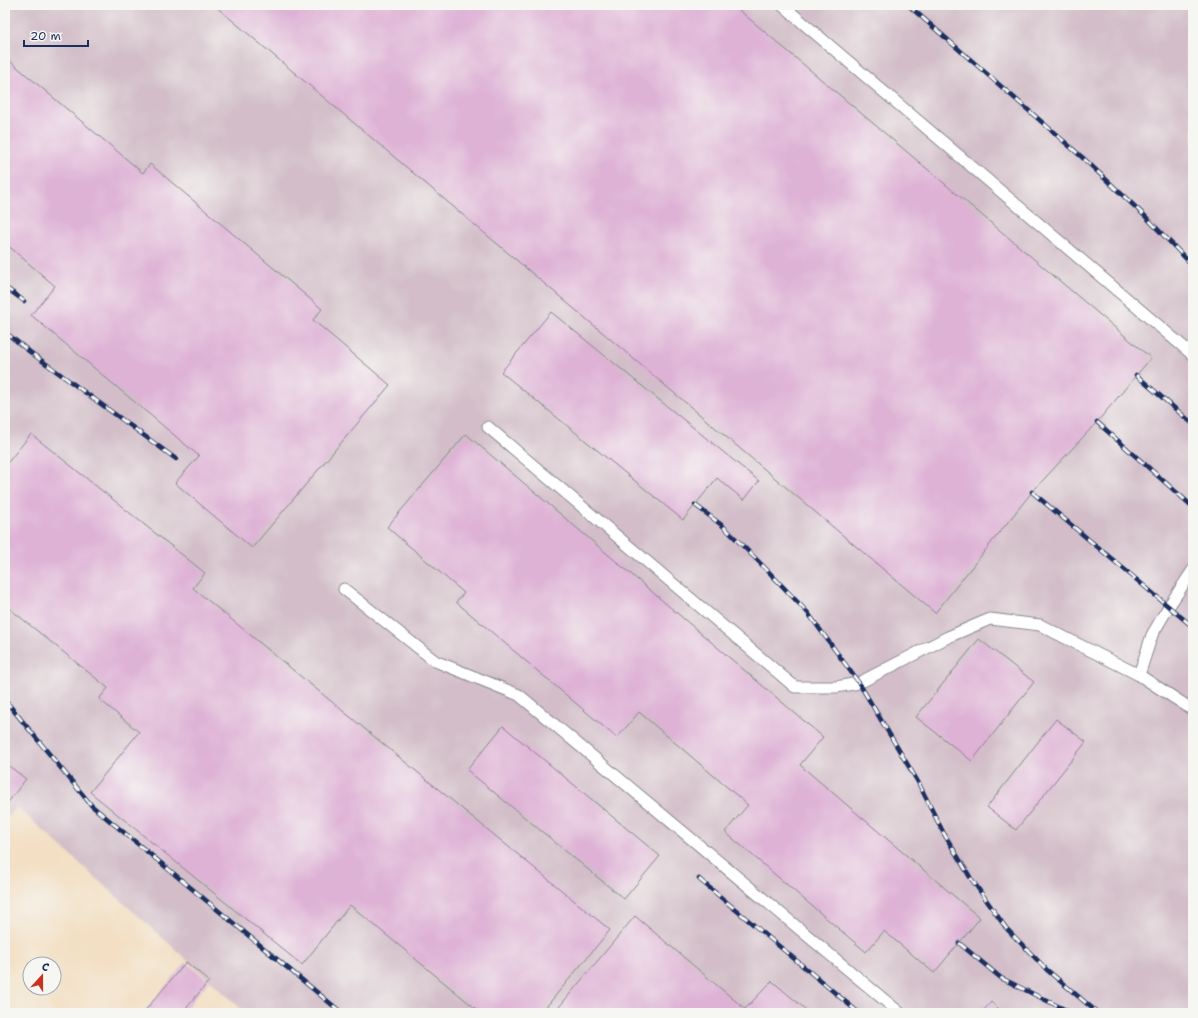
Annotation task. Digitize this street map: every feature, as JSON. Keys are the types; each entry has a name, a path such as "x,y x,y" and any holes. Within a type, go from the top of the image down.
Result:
{"lane":[{"path":"782,5 1193,355"},
{"path":"488,427 796,687 836,687 859,683 948,637 990,619 1040,625 1139,675 1193,710"},
{"path":"1139,675 1152,635 1193,570"},
{"path":"344,589 435,661 519,695 900,1013"}],"shaded area":[{"path":"5,5 1193,5 1193,1013 246,1013 17,807 5,819"}],"building":[{"path":"214,5 733,5 1151,358 1097,422 1032,492 935,613"},
{"path":"5,57 143,173 150,164 322,309 313,320 390,385 252,548 175,483 199,456 31,315 55,286 5,243"},
{"path":"551,312 759,481 744,500 717,478 683,520 501,372"},
{"path":"31,434 205,573 193,588 610,930 541,1013 481,1013 350,905 302,965 90,792 139,732 99,699 108,688 5,605 5,466"},
{"path":"466,434 823,737 800,765 980,918 934,973 884,931 866,952 725,832 748,805 639,712 617,738 456,602 464,593 387,527"},
{"path":"979,639 1034,682 972,761 916,717"},
{"path":"1056,719 1086,742 1016,830 987,807"},
{"path":"503,726 660,856 624,899 467,770"},
{"path":"5,763 26,779 5,806"},
{"path":"635,916 745,1009 772,981 810,1013 554,1013"},
{"path":"186,962 209,981 182,1013 143,1013"},
{"path":"991,1002 1004,1013 981,1013"}],"railway":[{"path":"908,5 1083,158 1145,216 1193,266"},
{"path":"5,287 24,301"},
{"path":"5,332 176,459"},
{"path":"1136,375 1193,424"},
{"path":"1097,422 1193,507"},
{"path":"1032,492 1193,627"},
{"path":"695,505 723,526 808,613 859,683 918,782 943,832 970,877 1006,928 1047,970 1098,1013"},
{"path":"5,700 92,806 342,1013"},
{"path":"699,879 859,1013"},
{"path":"959,943 1001,978 1072,1013"}]}
